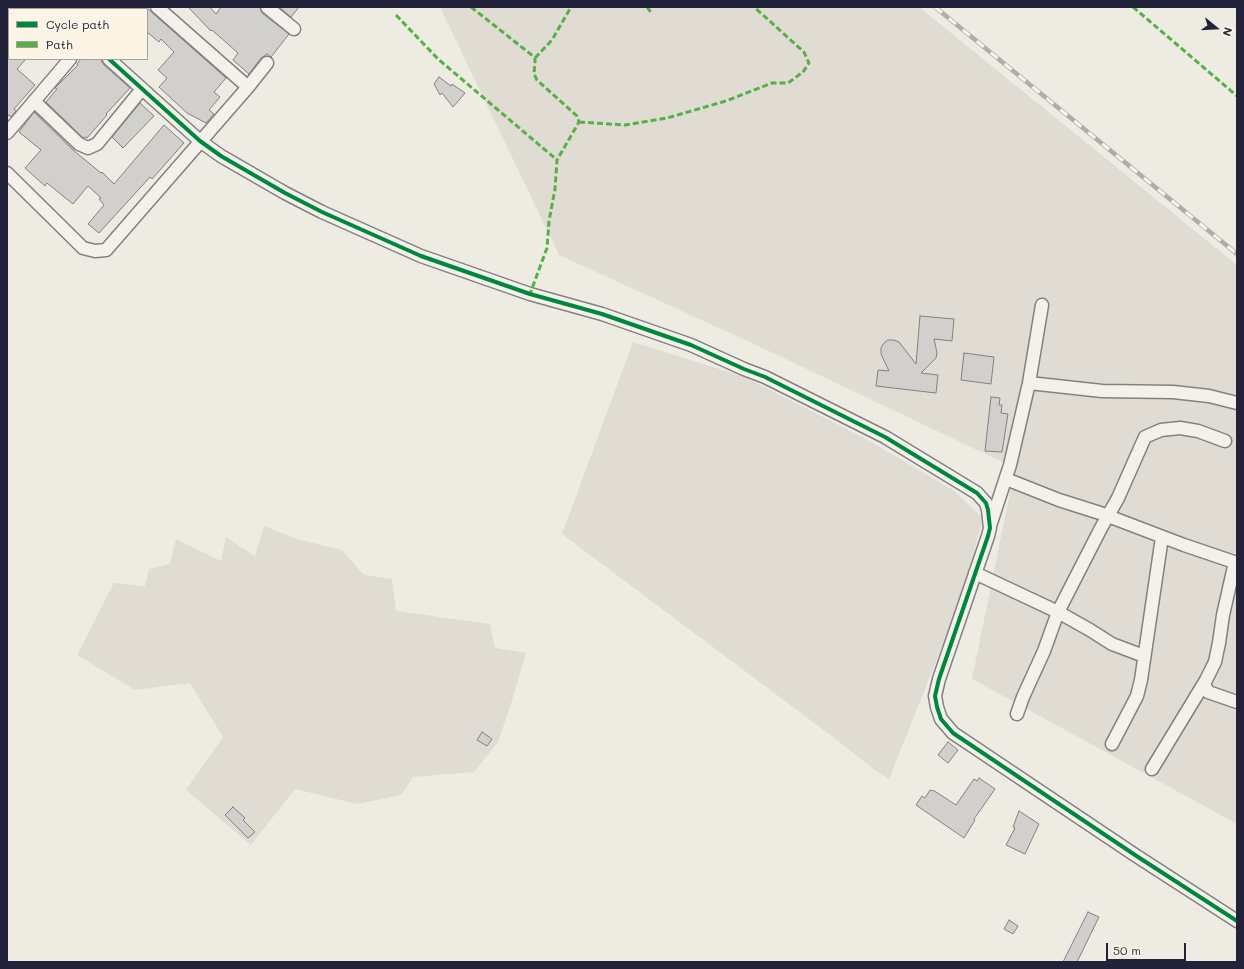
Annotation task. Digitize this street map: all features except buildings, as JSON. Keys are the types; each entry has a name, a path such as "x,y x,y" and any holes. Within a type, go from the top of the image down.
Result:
{"street":[{"path":"267,7 294,29"},
{"path":"165,9 248,88"},
{"path":"7,133 69,60"},
{"path":"110,60 200,141 221,156 285,193 384,241 421,256 530,294 602,314 691,345 765,377 885,437 977,493 986,503 990,528"},
{"path":"7,173 83,248 95,251 106,250 248,88 267,63"},
{"path":"34,101 79,144 88,148 97,144 142,88"},
{"path":"1042,305 1029,383 1006,479 939,679 935,696 936,707 941,719 953,733 1135,855 1237,921"},
{"path":"1029,383 1102,391 1173,392 1209,396 1237,403"},
{"path":"1017,714 1022,697 1044,651 1058,612 1118,498 1145,437 1161,430 1180,428 1198,431 1225,442"},
{"path":"1006,479 1059,500 1236,562 1223,615 1215,662 1204,684 1152,768"},
{"path":"1112,744 1137,696 1141,680 1162,537"},
{"path":"975,573 1058,612 1112,644 1144,656"},
{"path":"1204,684 1208,692 1237,702"}],"shaded area":[{"path":"440,7 919,7 1237,265 1237,824 972,679 1015,468 754,344 559,255"},
{"path":"633,342 745,377 866,439 953,490 983,518 963,594 889,779 562,534"},
{"path":"264,526 297,539 342,550 364,575 392,579 396,611 490,624 495,648 526,653 498,742 474,772 413,777 401,795 357,804 295,789 251,845 186,790 223,737 190,683 135,690 77,655 114,583 145,586 149,569 170,564 176,539 221,561 226,537 255,556"}],"railway":[{"path":"935,7 1237,254"}],"marked path":[{"path":"471,7 535,58 534,74 537,80 577,116 579,122 557,160 555,189 549,221 547,248 530,294"},
{"path":"535,58 552,40 571,7"},
{"path":"647,7 652,14"},
{"path":"579,122 625,125 667,118 726,101 772,83 788,83 803,72 809,63 804,52 754,7"},
{"path":"1133,7 1237,96"},
{"path":"396,15 438,59 557,160"}],"cycle path":[{"path":"110,60 200,141 221,156 285,193 322,212 421,256 530,294 602,314 691,345 765,377 885,437 977,493 986,503 990,528 939,679 935,696 941,719 953,733 1135,855 1237,921"}]}
